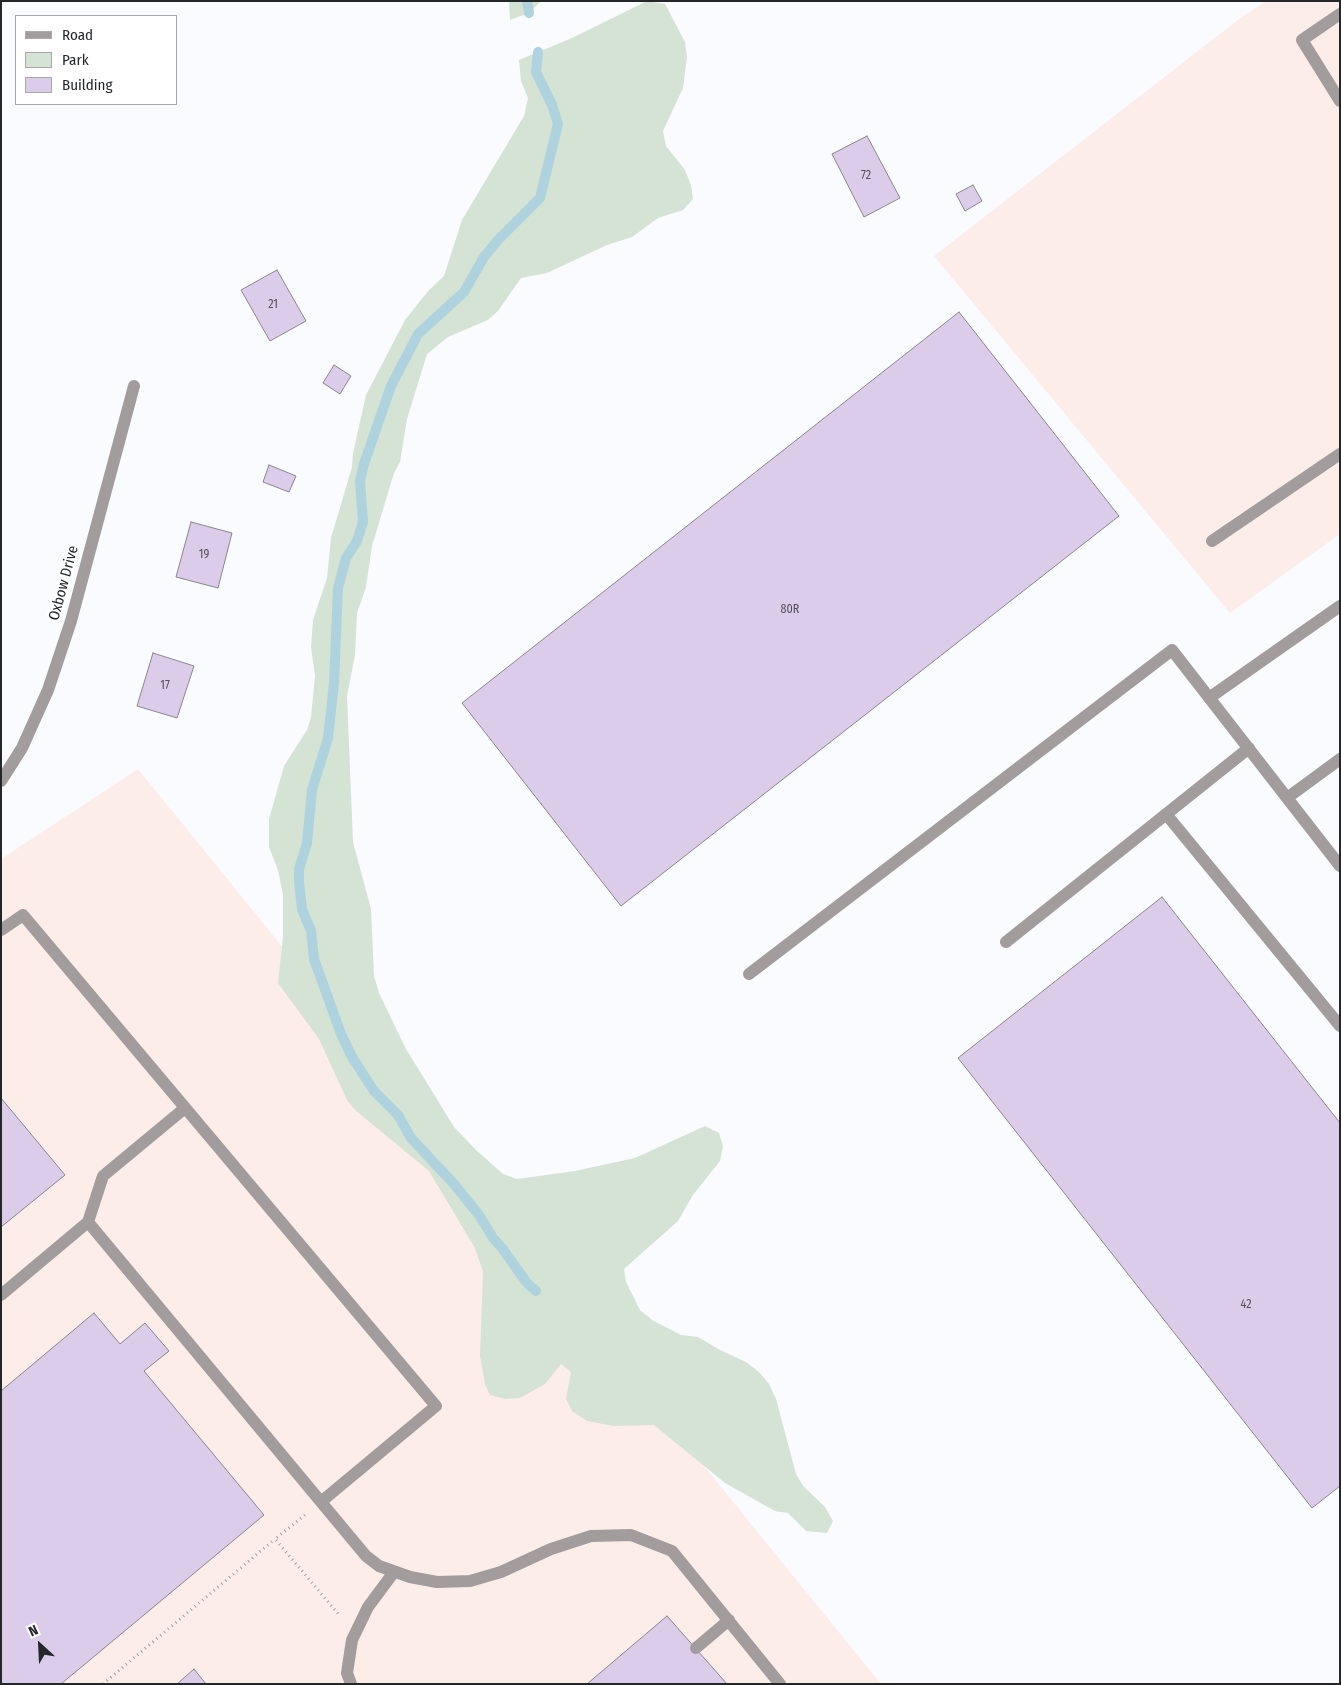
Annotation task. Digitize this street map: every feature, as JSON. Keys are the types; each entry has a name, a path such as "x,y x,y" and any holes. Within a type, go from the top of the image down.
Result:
{"street":[{"path":"1340,14 1302,40 1340,101"},
{"name":"Oxbow Drive","path":"1,781 22,748 48,690 71,621 134,386"},
{"path":"1212,541 1340,454"},
{"path":"1209,698 1340,606"},
{"path":"749,974 1172,650 1340,866"},
{"path":"1006,942 1248,748"},
{"path":"1287,798 1340,759"},
{"path":"1166,814 1340,1026"},
{"path":"1,930 23,915 436,1406 322,1501"},
{"path":"1,1295 88,1222 103,1176 185,1108"},
{"path":"88,1222 366,1556 379,1566 394,1572 437,1582 470,1580 501,1572 551,1549 591,1536 631,1535 672,1551 780,1684"},
{"path":"351,1684 347,1673 348,1657 357,1627 394,1572"},
{"path":"696,1648 729,1620"}],"path":[{"path":"103,1684 322,1501"},
{"path":"275,1539 337,1614 357,1627"}],"shaded area":[{"path":"1267,1 1340,1 1340,534 1230,613 934,256 1243,16"},
{"path":"138,769 881,1684 1,1684 1,859"}],"green space":[{"path":"509,1 541,1 529,13 510,20"},
{"path":"647,1 665,4 685,42 687,57 683,88 663,131 666,146 685,170 691,185 693,199 683,210 658,218 632,237 607,245 547,273 521,278 498,311 488,320 448,337 427,354 407,419 400,462 394,473 372,546 366,587 357,613 355,655 347,696 353,842 371,909 374,976 379,993 406,1049 454,1127 503,1174 517,1179 575,1171 635,1158 705,1126 719,1133 723,1146 720,1161 693,1195 678,1221 624,1269 626,1282 640,1310 652,1320 681,1335 698,1337 746,1362 759,1372 769,1384 776,1399 796,1474 803,1486 825,1507 833,1521 827,1533 806,1531 788,1513 775,1511 725,1483 654,1425 613,1426 587,1421 572,1411 566,1399 571,1372 561,1364 545,1384 520,1398 505,1399 490,1395 485,1384 480,1356 483,1272 475,1248 429,1171 355,1110 347,1100 319,1039 278,983 283,937 283,895 278,870 269,847 269,819 284,766 307,730 311,717 315,676 311,647 313,620 327,578 331,538 352,467 353,453 366,395 405,320 429,290 444,276 462,220 524,116 528,98 521,81 519,60 572,38"}],"building":[{"path":"867,136 900,198 864,217 832,154"},
{"path":"973,185 982,201 965,211 956,194"},
{"path":"277,270 306,321 270,341 241,290"},
{"path":"959,312 1119,516 621,906 462,703"},
{"path":"334,365 351,376 340,394 323,383"},
{"path":"269,465 296,476 289,492 263,482"},
{"path":"191,522 232,533 218,588 176,577"},
{"path":"153,653 194,666 177,718 137,706"},
{"path":"1162,897 1340,1123 1340,1486 1312,1508 958,1058"},
{"path":"1,1098 65,1175 1,1227"},
{"path":"94,1313 120,1344 145,1323 169,1351 144,1371 264,1515 61,1684 1,1684 1,1391"},
{"path":"667,1616 727,1684 587,1684"},
{"path":"194,1669 206,1684 177,1684"}],"waterway":[{"path":"527,1 529,13"},
{"path":"536,1291 527,1283 493,1238 479,1215 454,1184 411,1138 398,1115 374,1091 352,1057 341,1034 314,959 311,931 302,909 299,869 307,843 312,790 328,738 334,683 338,588 346,558 357,541 363,522 360,481 364,464 391,386 418,334 464,292 484,257 498,240 540,198 558,124 552,105 536,72 538,52"}]}
